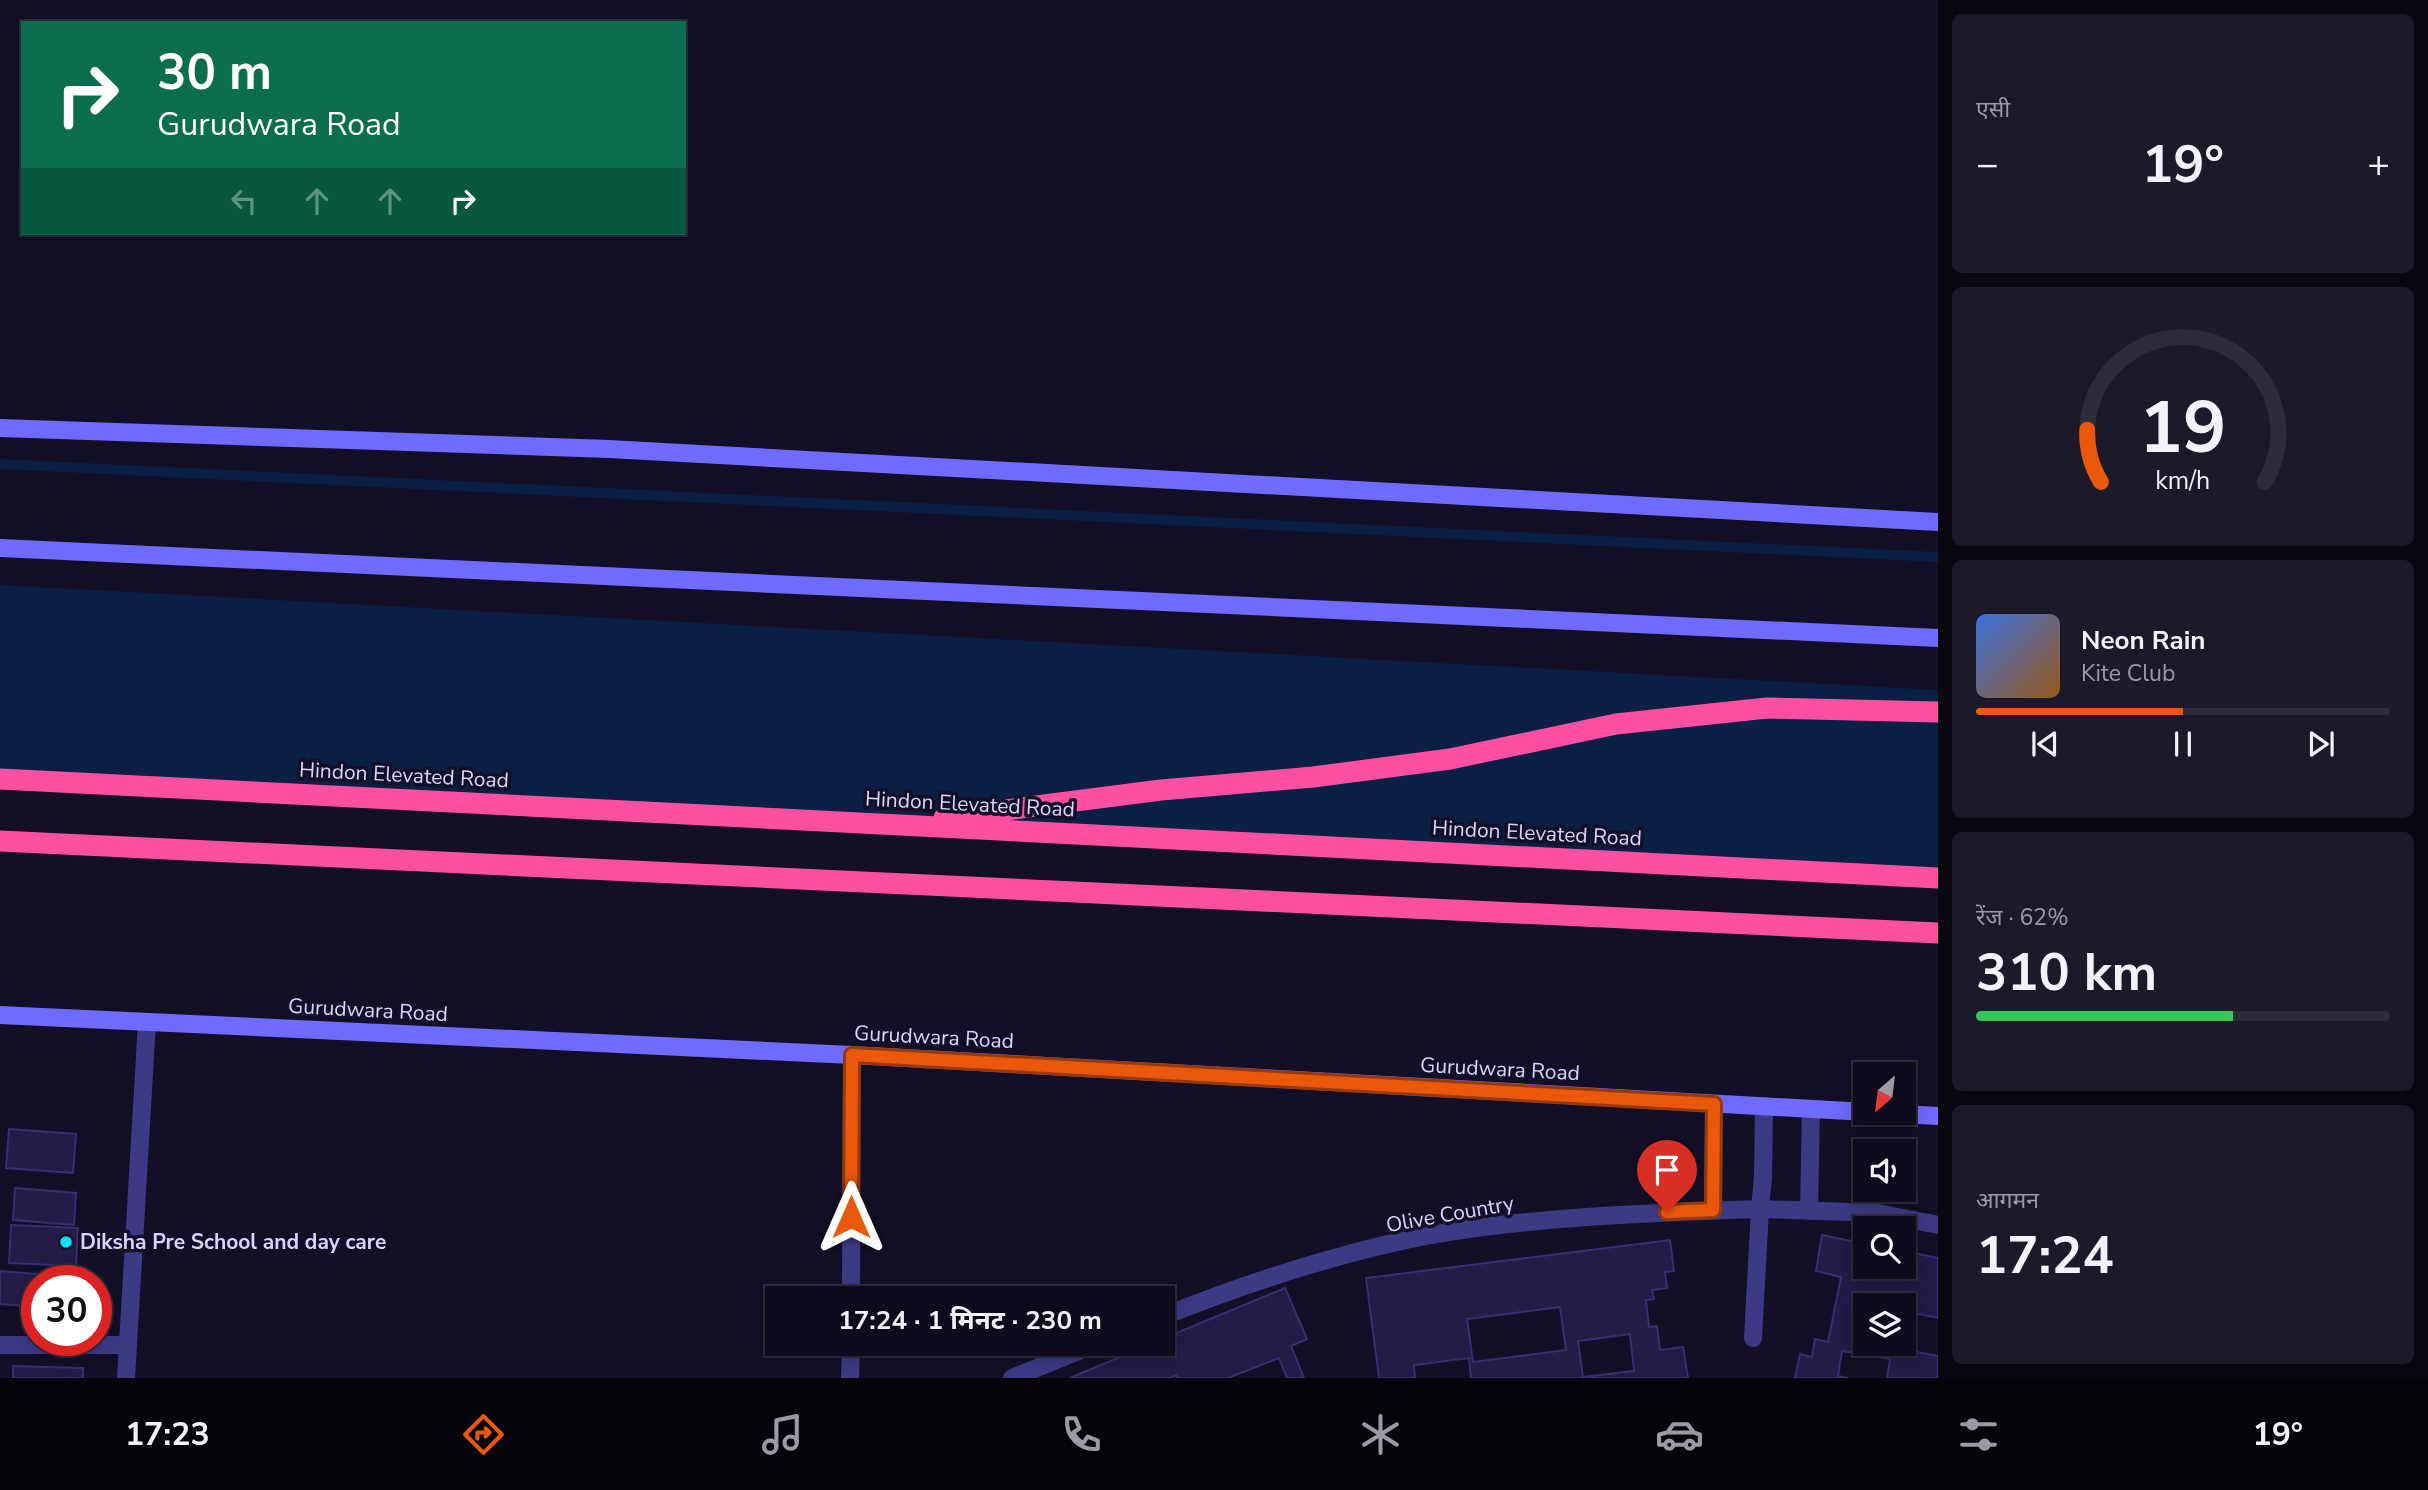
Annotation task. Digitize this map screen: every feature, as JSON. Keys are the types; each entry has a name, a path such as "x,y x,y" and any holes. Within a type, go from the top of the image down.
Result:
{"highway":[{"path":"890,825 1161,790 1313,777 1450,759 1643,721 1767,708 1938,712"},
{"name":"Hindon Elevated Road","path":"0,779 1938,878"},
{"path":"0,841 1938,933"}],"street":[{"path":"0,428 609,449 1938,522"},
{"path":"0,548 1938,638"},
{"name":"Gurudwara Road","path":"0,1015 852,1055 1853,1111"},
{"path":"126,1378 147,1022"},
{"path":"851,1286 852,1055"},
{"path":"1713,1210 1714,1104"},
{"path":"1753,1338 1763,1177 1764,1107"},
{"path":"1809,1210 1811,1109"},
{"path":"1916,1115 1938,1116"},
{"name":"Olive Country","path":"1175,1312 1203,1300 1315,1265 1436,1234 1598,1215 1713,1210 1809,1210 1877,1213 1938,1226"},
{"path":"0,1345 126,1345"},
{"path":"850,1378 851,1356"},
{"path":"1012,1378 1066,1356"}],"water":[{"path":"0,585 1938,690 1938,870 0,771"}],"building":[{"path":"9,1129 76,1134 73,1173 6,1168"},
{"path":"15,1188 76,1193 74,1225 13,1220"},
{"path":"11,1225 78,1228 76,1265 9,1263"},
{"path":"1822,1235 1853,1241 1853,1279 1916,1279 1916,1253 1938,1258 1938,1318 1916,1313 1916,1293 1853,1293 1853,1353 1842,1351 1838,1376 1848,1378 1795,1378 1800,1354 1812,1357 1815,1339 1828,1342 1841,1277 1816,1271"},
{"path":"1670,1240 1674,1271 1665,1272 1667,1288 1652,1290 1654,1299 1646,1300 1649,1327 1657,1326 1660,1350 1683,1347 1688,1378 1471,1378 1469,1358 1414,1365 1415,1378 1379,1378 1366,1278","holes":["1560,1307 1566,1350 1473,1362 1467,1319","1630,1334 1634,1371 1583,1377 1578,1341"]},
{"path":"0,1271 21,1273 21,1306 0,1304"},
{"path":"1285,1288 1307,1339 1291,1346 1304,1378 1287,1378 1279,1358 1228,1378 1178,1378 1176,1375 1170,1378 1070,1378 1122,1356 1175,1356 1175,1334"},
{"path":"1916,1352 1938,1356 1938,1378 1887,1378 1890,1359 1872,1356 1916,1356"},
{"path":"13,1366 83,1368 83,1378 13,1378"}],"waterway":[{"path":"0,464 1938,557"}],"place":[{"name":"Diksha Pre School and day care","path":"66,1242"}],"route":[{"path":"851,1217 852,1055 1714,1104 1713,1210 1667,1212"}]}
